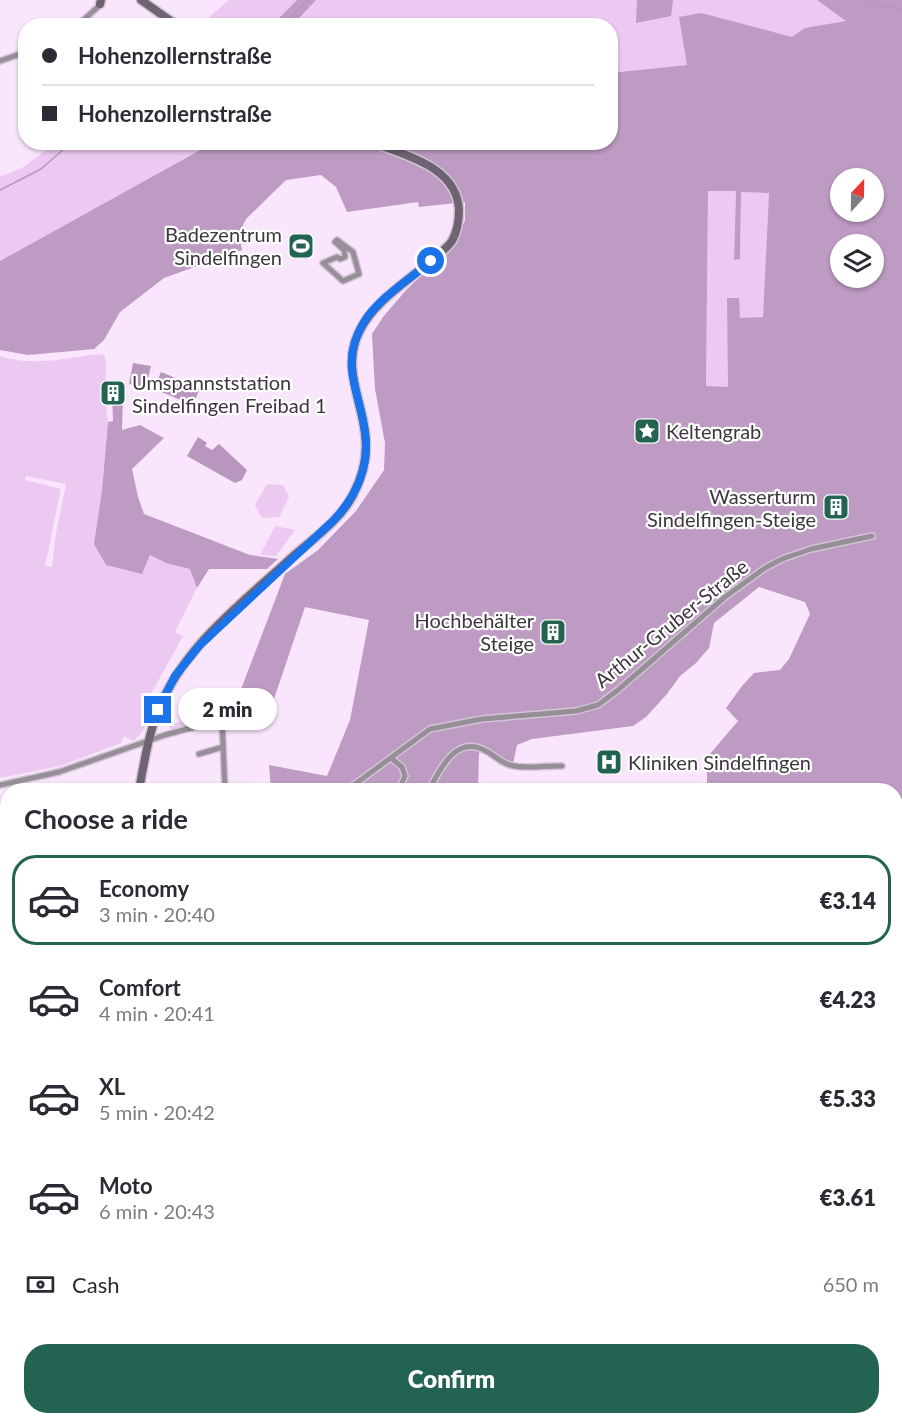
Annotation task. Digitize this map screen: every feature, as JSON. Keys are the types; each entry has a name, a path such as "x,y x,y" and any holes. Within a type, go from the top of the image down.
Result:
{"street":[{"path":"141,0 167,18"},
{"path":"85,18 102,2"},
{"path":"0,61 18,55"},
{"path":"140,783 148,741 156,716 167,691 189,656 230,615 334,520 353,496 365,460 366,443 352,374 352,351 355,340 364,321 377,306 450,243 459,220 459,204 448,181 432,167 391,150"},
{"path":"337,240 353,252 359,274 343,281 323,263 337,256 340,259 345,257 344,249 335,242 337,240"},
{"name":"Arthur-Gruber-Straße","path":"357,783 423,732 438,726 526,714 576,711 597,705 618,690 725,597 765,568 782,559 811,549 872,536"},
{"path":"9,783 59,772 165,735 228,718 232,714"},
{"path":"222,720 225,783"},
{"path":"433,783 449,757 468,746 481,748 508,765 562,766"},
{"path":"199,754 223,747"},
{"path":"391,758 402,767 405,776 402,783"}],"shaded area":[{"path":"229,0 297,0 279,18 208,18"},
{"path":"297,0 316,0 299,18 279,18"},
{"path":"316,0 902,0 902,79 618,75 618,18 300,18"},
{"path":"637,0 673,0 671,16 636,23"},
{"path":"817,0 902,0 902,783 707,783 704,761 738,721 726,708 754,673 780,670 789,659 810,614 805,602 759,587 714,623 709,648 680,676 646,717 633,726 532,739 517,745 513,764 489,749 479,753 478,783 270,783 269,765 327,776 350,720 369,620 305,607 274,699 236,710 223,717 233,708 285,574 318,550 356,511 384,470 385,443 375,389 372,334 407,289 452,248 465,220 465,202 419,207 418,202 347,212 336,187 321,175 286,180 246,219 239,233 242,250 164,278 120,312 104,340 94,349 28,355 0,350 0,261 200,150 618,150 618,72 687,65 679,17 701,13 792,37 805,28 846,21","holes":["708,191 736,191 734,260 740,259 741,192 769,193 763,317 740,318 739,298 727,298 728,387 706,386"]},
{"path":"46,150 200,150 0,261 0,177 22,168"},
{"path":"708,190 736,191 734,260 740,259 741,192 769,193 763,318 740,318 727,298 729,387 706,387"},
{"path":"104,355 106,361 105,399 108,422 94,544 150,555 166,563 190,569 197,588 175,632 183,636 147,701 143,701 146,709 151,708 145,726 137,738 133,741 124,736 121,743 60,766 0,778 0,356 37,361","holes":["26,476 66,484 52,567 45,566 61,489 25,480"]},
{"path":"133,363 151,366 146,387 129,384"},
{"path":"161,372 200,388 193,405 154,389"},
{"path":"112,395 123,396 122,430 140,425 164,438 132,469 144,514 250,555 278,559 267,569 209,569 197,588 190,569 166,563 150,555 142,574 106,565 94,544 108,422 113,421"},
{"path":"198,437 207,443 205,446 212,450 219,444 247,470 242,480 235,483 187,456"},
{"path":"267,484 283,485 289,497 279,517 262,518 255,505"},
{"path":"275,526 295,530 276,556 260,555"},
{"path":"233,699 236,700 230,712 223,717 171,730 169,725 228,708"},
{"path":"276,699 269,721 250,719 252,714 241,709 239,714 236,712 236,710"}],"waterway":[{"path":"290,18 308,0"},
{"path":"861,0 902,9"},
{"path":"0,190 41,169 63,150"}],"place":[{"name":"Badezentrum Sindelfingen","path":"301,246"},
{"name":"Umspannststation Sindelfingen Freibad 1","path":"113,393"},
{"name":"Keltengrab","path":"647,431"},
{"name":"Wasserturm Sindelfingen-Steige","path":"836,507"},
{"name":"Hochbehälter Steige","path":"553,632"},
{"name":"Kliniken Sindelfingen","path":"609,762"}],"route":[{"path":"158,710 175,676 200,645 334,520 353,496 361,477 366,443 353,384 351,362 355,340 364,321 377,306 431,261"}]}
